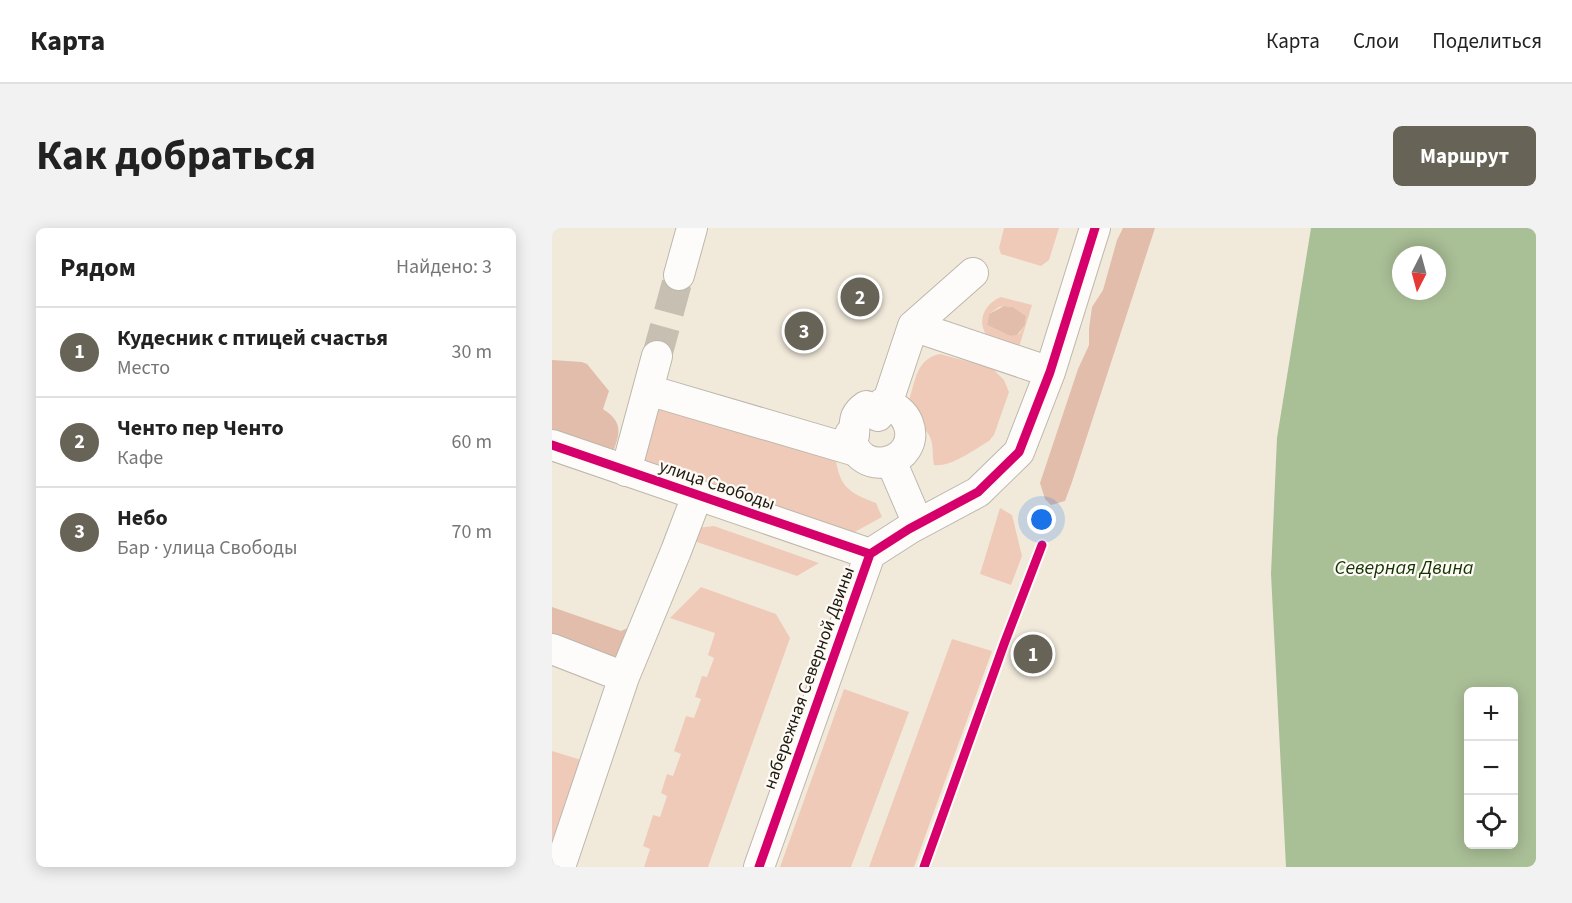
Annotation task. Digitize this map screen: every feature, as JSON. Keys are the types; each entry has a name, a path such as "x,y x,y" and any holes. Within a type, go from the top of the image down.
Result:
{"street":[{"path":"679,275 692,228"},
{"name":"набережная Северной Двины","path":"759,867 870,554 918,524 978,492 1019,452 1050,372 1095,228"},
{"path":"887,404 913,326 973,273"},
{"path":"913,326 1050,372"},
{"path":"626,471 657,356"},
{"path":"648,390 856,451 870,462 882,463 899,456 908,445 909,427 901,411 883,404 878,416 866,406 855,416 854,435 850,434 856,451"},
{"name":"улица Свободы","path":"552,445 870,554"},
{"path":"891,461 918,524"},
{"path":"560,867 624,677 697,496"},
{"path":"552,649 624,677"}],"shaded area":[{"path":"1004,228 1059,228 1049,260 1041,266 1001,254 999,248"},
{"path":"1123,228 1155,228 1065,501 1051,505 1045,499 1040,483 1078,369 1089,345 1092,307 1103,290 1117,240"},
{"path":"1001,297 1032,305 1019,347 987,336 982,319 987,308","holes":["999,307 1013,307 1026,316 1025,325 1019,334 1010,336 987,325 989,314"]},
{"path":"1004,306 1013,307 1026,316 1025,325 1017,335 1010,336 987,325 989,314"},
{"path":"940,354 992,368 1004,380 1009,392 994,435 989,441 955,461 934,465 930,437 917,420 909,400 921,365 926,360"},
{"path":"552,360 587,364 609,391 603,409 617,423 618,433 613,452 552,433"},
{"path":"663,382 835,454 842,481 851,491 876,503 882,517 851,534 643,466"},
{"path":"1000,508 1012,515 1022,556 1011,585 980,574"},
{"path":"714,526 819,563 797,576 694,541 697,528"},
{"path":"654,562 660,563 621,657 605,656 552,638 552,607 621,631 630,627 652,573"},
{"path":"701,587 776,614 790,638 708,867 644,867 650,849 643,846 653,815 660,817 667,796 661,793 667,774 673,776 681,754 674,751 686,716 694,718 701,699 695,697 702,676 707,677 714,658 708,655 715,633 670,618"},
{"path":"952,639 992,651 914,867 869,867"},
{"path":"844,689 909,712 851,867 780,867"},
{"path":"552,751 588,762 552,854"}],"water":[{"name":"Северная Двина","path":"1311,228 1536,228 1536,867 1286,867 1271,574 1277,438"}],"tunnel":[{"path":"657,356 679,275"}],"cycle path":[{"path":"759,867 870,554 909,529 978,492 1019,452 1050,372 1095,228"},
{"path":"552,445 870,554"},
{"path":"924,867 1042,545"}],"place":[{"name":"Ченто пер Ченто","path":"860,297"},
{"name":"Небо","path":"804,331"},
{"name":"Кудесник с птицей счастья","path":"1033,654"}]}
